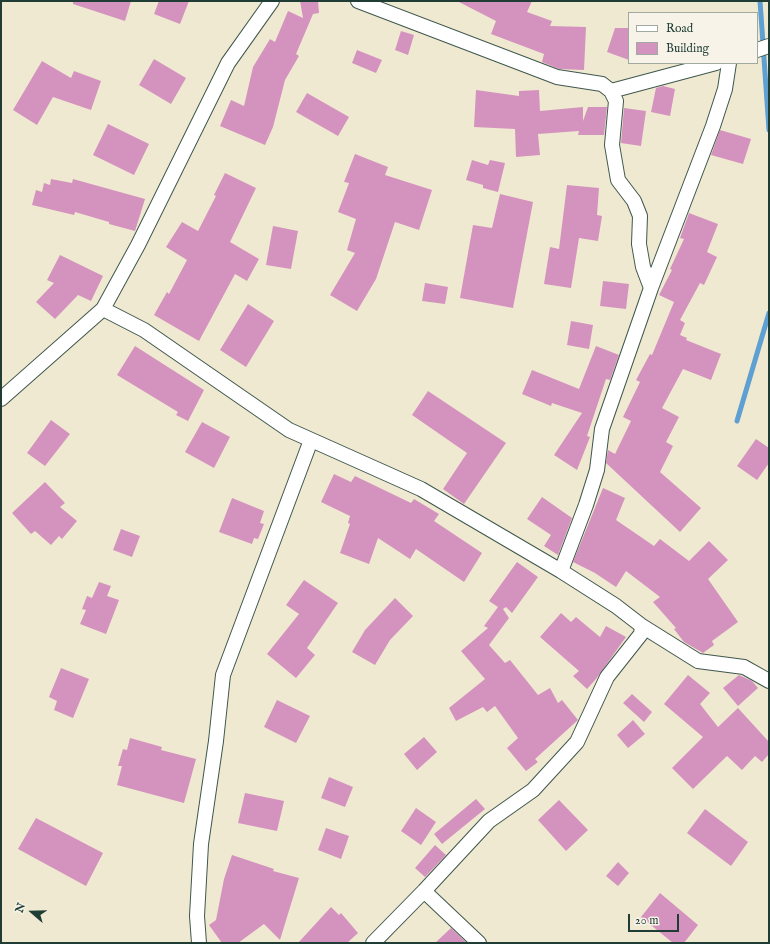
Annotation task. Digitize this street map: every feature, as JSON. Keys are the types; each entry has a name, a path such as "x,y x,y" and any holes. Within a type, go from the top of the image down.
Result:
{"street":[{"path":"1,399 103,309 138,245 228,63 272,1"},
{"path":"358,1 557,77 602,84 611,91 616,101 612,145 618,180 634,201 640,216 639,244 643,266 651,288"},
{"path":"611,91 712,64"},
{"path":"561,571 586,505 597,470 602,429 651,288 713,126 725,89 729,64"},
{"path":"103,309 144,330 290,430 420,489 561,571 616,606 642,626 698,661 744,667 769,680"},
{"path":"199,943 197,916 200,844 216,741 223,675 311,440"},
{"path":"373,943 489,821 533,790 577,742 607,677 641,634 642,626"},
{"path":"424,891 479,943"}],"building":[{"path":"73,1 131,1 125,21 73,4"},
{"path":"159,1 189,1 180,24 154,14"},
{"path":"300,1 318,1 319,13 313,14 296,54 299,56 285,80 273,127 265,145 220,126 231,100 244,106 253,67 270,39 275,42 288,11 303,18"},
{"path":"457,1 532,1 527,12 552,21 550,26 586,27 584,70 559,69 542,62 544,54 491,34 496,21"},
{"path":"615,28 628,28 628,60 607,52"},
{"path":"401,31 414,35 408,55 395,50"},
{"path":"357,50 382,60 376,73 352,63"},
{"path":"154,59 186,78 171,104 139,85"},
{"path":"42,61 71,78 74,71 101,81 91,110 53,97 37,125 13,110"},
{"path":"663,86 675,89 670,116 651,112 656,88"},
{"path":"476,90 519,96 519,91 539,90 540,111 583,107 583,121 588,107 607,107 604,135 578,135 579,131 538,134 540,155 516,157 515,129 474,127"},
{"path":"307,93 349,117 338,136 296,112"},
{"path":"624,108 646,111 641,146 621,143"},
{"path":"108,124 149,144 134,175 93,155"},
{"path":"720,130 751,139 743,164 711,155"},
{"path":"355,154 388,167 385,175 432,190 419,230 395,222 376,279 357,311 330,295 355,253 347,250 356,219 338,212 349,183 344,182"},
{"path":"472,160 488,165 490,160 505,163 498,192 483,188 483,185 466,180"},
{"path":"225,173 256,188 230,242 259,259 247,281 235,274 199,341 154,315 167,292 169,294 187,260 166,247 182,222 198,231 216,196 214,195"},
{"path":"51,179 72,183 73,179 145,199 135,231 75,212 74,215 32,205 36,190 42,192 44,183 50,185"},
{"path":"567,185 599,188 597,215 602,216 598,241 579,238 571,288 544,284 550,247 559,249"},
{"path":"500,194 533,202 513,308 460,298 473,225 492,228"},
{"path":"689,213 718,224 707,252 717,257 704,285 700,283 680,320 685,323 680,335 687,338 686,340 721,354 711,380 683,369 662,408 679,417 666,442 673,446 660,472 701,508 680,532 606,463 608,450 615,454 631,421 623,417 640,382 636,380 650,354 652,355 674,302 659,295 672,270 670,269 684,239 680,238"},
{"path":"273,226 298,231 291,269 266,265"},
{"path":"60,255 103,276 91,301 78,295 55,319 36,302 54,283 47,280"},
{"path":"603,281 629,284 626,309 600,306"},
{"path":"425,283 448,287 445,304 422,301"},
{"path":"248,304 274,321 246,367 220,350"},
{"path":"571,321 593,325 589,349 567,345"},
{"path":"135,346 204,390 188,421 176,415 178,412 117,375"},
{"path":"596,346 619,355 610,380 606,379 587,436 590,437 577,470 554,455 582,413 552,403 551,406 522,394 532,370 579,389"},
{"path":"428,391 506,443 464,504 443,489 467,453 412,415"},
{"path":"51,420 70,434 45,466 27,453"},
{"path":"202,422 230,437 214,468 185,452"},
{"path":"756,439 769,448 769,463 757,480 737,466"},
{"path":"334,474 351,482 355,476 411,503 414,499 439,514 434,521 482,553 464,582 416,549 410,559 378,538 369,564 340,553 350,524 348,523 350,516 321,502"},
{"path":"45,482 65,503 60,507 77,521 62,539 59,536 51,545 35,531 31,534 12,513"},
{"path":"603,488 625,498 616,520 654,546 660,539 689,561 709,541 728,560 708,579 738,622 712,641 714,645 703,653 684,642 674,629 676,628 653,602 660,597 626,571 616,587 595,573 573,562"},
{"path":"542,497 572,518 558,555 544,546 551,535 527,519"},
{"path":"232,498 264,511 260,523 264,524 258,539 254,538 252,544 219,532"},
{"path":"121,529 140,536 132,557 113,550"},
{"path":"517,562 538,577 512,613 506,607 503,609 509,618 489,645 505,663 510,660 538,695 550,688 558,703 562,700 578,720 535,759 538,762 526,771 507,748 518,738 495,706 487,712 483,707 456,721 449,708 485,679 461,651 488,628 484,626 498,607 489,601"},
{"path":"304,580 338,603 307,648 315,655 296,678 267,654 299,614 286,605"},
{"path":"99,582 111,586 107,596 119,600 106,634 80,624 86,610 82,609 87,596 92,598"},
{"path":"395,598 413,616 390,640 375,665 352,652 365,630"},
{"path":"561,613 571,622 576,617 600,637 606,626 626,637 596,679 587,689 573,676 579,671 540,637"},
{"path":"61,668 89,679 73,718 54,710 57,701 49,697"},
{"path":"688,675 710,693 700,704 718,727 738,708 769,742 769,754 762,762 755,756 742,770 727,756 693,789 672,768 703,737 664,704"},
{"path":"739,675 752,681 758,688 738,706 723,688"},
{"path":"632,694 652,712 644,722 623,703"},
{"path":"277,700 310,716 296,743 264,727"},
{"path":"633,720 645,734 628,748 617,735"},
{"path":"424,737 437,752 417,770 404,754"},
{"path":"130,738 162,747 161,750 196,759 184,803 117,785 122,766 118,766 123,749 127,750"},
{"path":"329,777 353,787 345,807 321,798"},
{"path":"245,793 284,801 277,831 238,823"},
{"path":"476,799 485,809 442,844 434,834"},
{"path":"559,800 588,830 566,851 538,820"},
{"path":"416,808 436,822 421,845 401,831"},
{"path":"705,809 748,842 731,866 687,833"},
{"path":"36,818 103,853 86,886 18,849"},
{"path":"326,828 349,836 341,859 318,850"},
{"path":"435,845 446,855 425,877 415,868"},
{"path":"232,855 274,869 273,871 299,878 280,940 264,924 238,943 222,943 209,925 216,920 224,879"},
{"path":"618,862 629,873 618,886 606,876"},
{"path":"660,893 698,925 684,943 673,943 641,917"},
{"path":"331,907 339,915 341,913 358,933 347,943 298,943"},
{"path":"451,928 467,943 435,943"}],"waterway":[{"path":"760,1 769,130"},
{"path":"737,421 769,313"}]}
